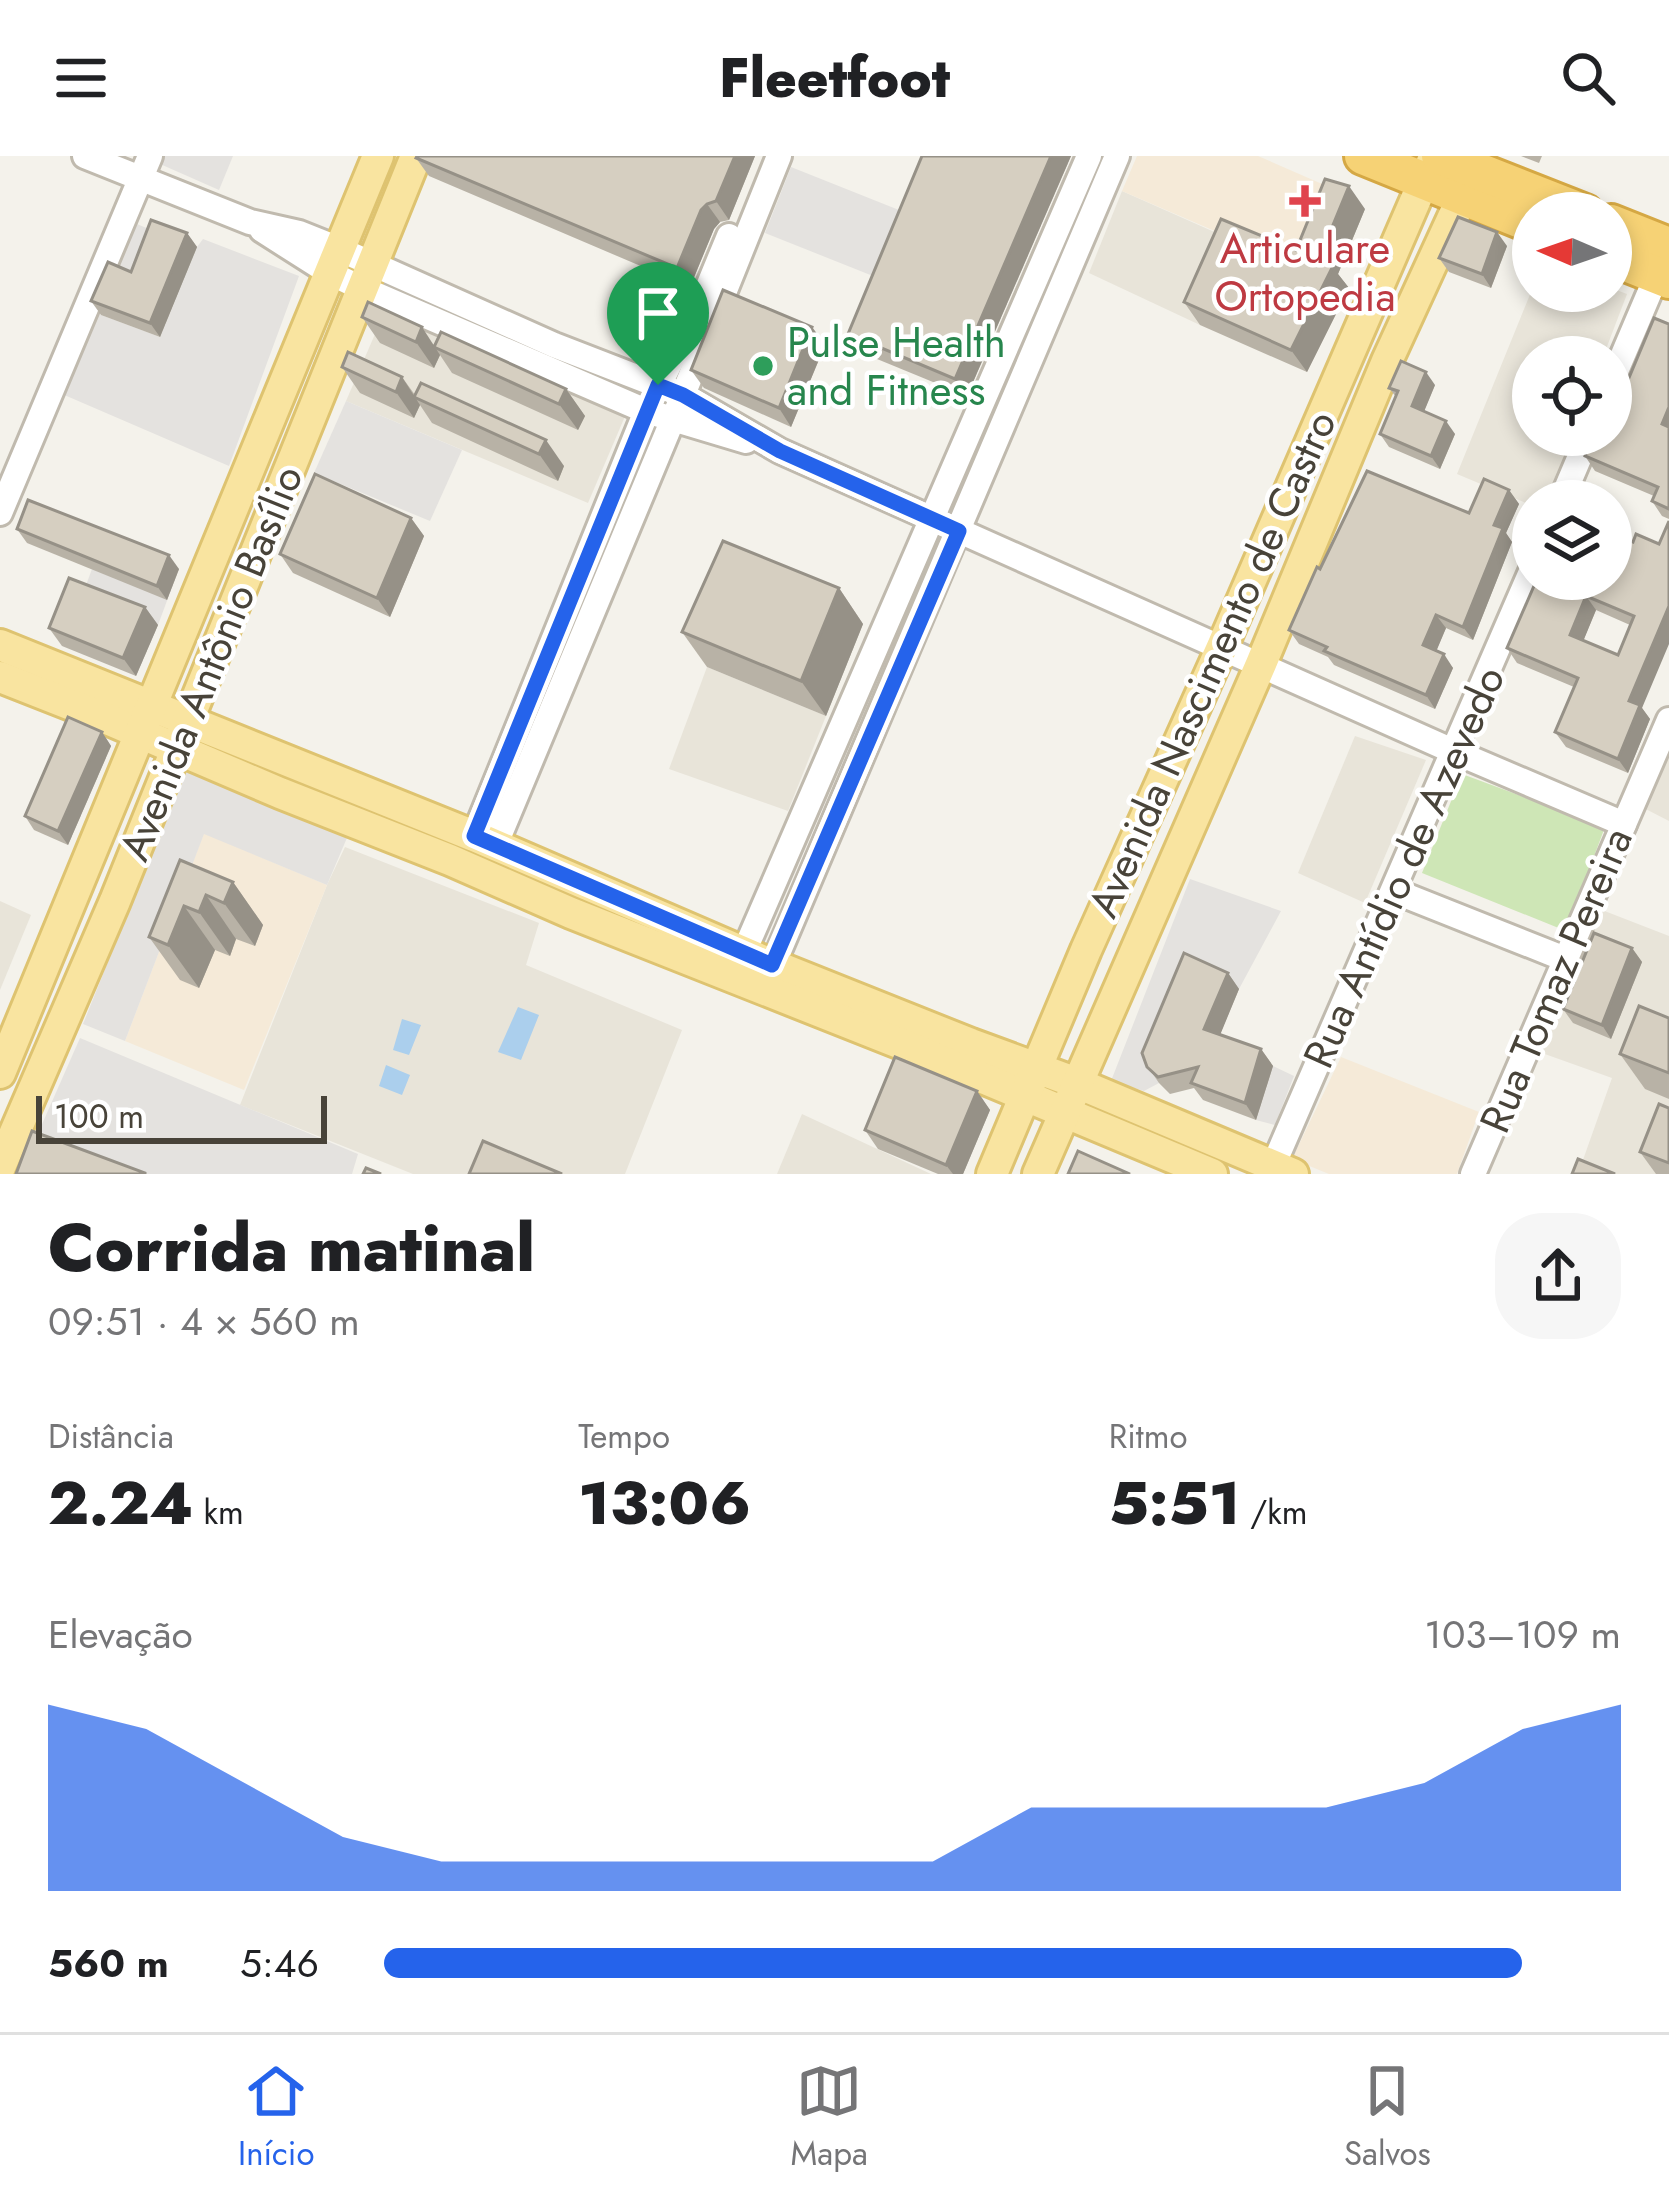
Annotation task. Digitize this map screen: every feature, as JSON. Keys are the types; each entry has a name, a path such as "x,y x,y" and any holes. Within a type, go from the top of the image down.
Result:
{"highway":[{"path":"1363,156 1433,164 1525,192"},
{"path":"1473,174 1512,207"},
{"path":"1632,240 1665,267"},
{"path":"1632,261 1665,267"}],"main road":[{"name":"Avenida Antônio Basílio","path":"2,1064 378,156"},
{"name":"Avenida Antônio Basílio","path":"0,1167 189,719 416,156"},
{"name":"Avenida Nascimento de Castro","path":"992,1174 1433,164"},
{"name":"Avenida Nascimento de Castro","path":"1038,1174 1387,362 1473,174"},
{"path":"1338,378 1387,362"},
{"path":"215,554 262,533"},
{"path":"0,645 146,719 176,750 1213,1174"},
{"path":"0,676 146,719 189,719 772,965 1077,1083 1283,1170"}],"street":[{"path":"85,156 145,167 333,261 589,372 646,411 780,451"},
{"path":"485,841 683,395 761,156"},
{"path":"485,841 646,411 779,156"},
{"path":"744,952 1089,156"},
{"path":"772,965 1117,156"},
{"path":"0,513 145,167"},
{"path":"1077,185 1100,197"},
{"path":"1632,338 1665,267"},
{"path":"589,372 658,385 683,395 780,451 1624,824"},
{"path":"982,400 1006,411"},
{"name":"Rua Antídio de Azevedo","path":"1283,1170 1394,891 1519,600"},
{"name":"Rua Tomaz Pereira","path":"1473,1174 1669,720"},
{"path":"1394,891 1565,959"}],"shaded area":[{"path":"152,156 233,156 219,190 151,160"},
{"path":"1137,156 1258,156 1345,194 1312,273 1122,191"},
{"path":"791,167 914,216 888,282 765,233"},
{"path":"1122,191 1237,242 1200,325 1089,273"},
{"path":"132,222 161,234 141,286 111,273"},
{"path":"203,239 299,276 229,466 62,394 96,313 160,337"},
{"path":"385,311 626,414 588,503 346,401"},
{"path":"1523,312 1620,312 1611,336 1513,336"},
{"path":"1512,339 1512,456 1565,456 1555,480 1512,480 1512,497 1457,474"},
{"path":"346,401 462,450 430,521 314,473"},
{"path":"92,569 168,598 158,625 82,596"},
{"path":"707,667 826,716 788,811 669,769"},
{"path":"1669,721 1669,821 1634,803"},
{"path":"1355,736 1426,760 1365,903 1298,873"},
{"path":"185,770 349,833 327,885 204,834 125,1041 83,1024"},
{"path":"204,833 327,885 244,1090 125,1041"},
{"path":"345,847 539,923 526,965 682,1030 625,1174 413,1174 240,1105"},
{"path":"1190,879 1281,911 1239,989 1197,970 1159,1083 1144,1091 1111,1081"},
{"path":"0,901 31,915 0,990"},
{"path":"1602,910 1669,936 1669,1174 1578,1174 1612,1078 1542,1053"},
{"path":"80,1038 358,1154 352,1174 123,1174 39,1131"},
{"path":"1341,1057 1479,1112 1457,1174 1329,1174 1292,1159"},
{"path":"1273,1066 1294,1076 1275,1125 1256,1120"},
{"path":"802,1114 931,1174 777,1174"}],"green space":[{"path":"1462,774 1605,827 1566,931 1422,873"}],"water":[{"path":"518,1007 539,1015 521,1060 498,1052"},
{"path":"402,1019 421,1025 409,1055 393,1050"},
{"path":"386,1065 410,1075 402,1095 379,1086"}],"building":[{"path":"417,156 735,156 716,201 701,210 677,268"},
{"path":"922,156 1051,156 955,379 848,334"},
{"path":"1325,179 1349,186 1319,259 1333,266 1291,350 1184,302 1221,219 1296,250"},
{"path":"1458,217 1497,232 1482,274 1439,258"},
{"path":"151,220 187,233 150,323 91,301 108,262 131,272"},
{"name":"Pulse Health and Fitness","path":"723,290 812,327 779,408 691,370"},
{"path":"368,302 422,327 416,342 362,317"},
{"path":"1654,318 1669,324 1669,407 1662,424 1669,427 1669,509 1652,501 1658,487 1585,456 1632,456 1632,371"},
{"path":"441,332 566,389 559,404 434,347"},
{"path":"348,352 402,377 396,392 342,367"},
{"path":"1401,361 1426,372 1412,406 1446,421 1431,456 1380,434 1398,391 1389,388"},
{"path":"421,383 546,440 539,454 414,397"},
{"path":"1367,471 1469,513 1484,479 1509,490 1494,525 1503,528 1463,627 1436,615 1423,645 1444,654 1426,695 1324,651 1327,647 1289,630"},
{"path":"315,474 411,518 377,598 280,554"},
{"path":"28,500 169,555 157,586 17,529"},
{"path":"1669,521 1669,606 1629,701 1640,705 1618,759 1555,732 1578,678 1507,648 1528,600 1584,600 1570,635 1618,655 1634,616 1596,600 1632,600 1636,534 1659,544"},
{"path":"723,541 839,588 801,681 682,632"},
{"path":"69,578 145,607 123,658 49,628"},
{"path":"68,717 102,732 58,831 25,816"},
{"path":"180,860 233,882 224,903 206,895 199,912 184,906 168,945 149,937"},
{"path":"1594,933 1632,948 1602,1025 1563,1009"},
{"path":"1184,953 1228,973 1204,1029 1261,1049 1245,1103 1191,1083 1198,1067 1158,1077 1147,1067 1142,1053"},
{"path":"1639,1006 1669,1018 1669,1073 1620,1054"},
{"path":"895,1057 977,1091 946,1165 865,1130"},
{"path":"1659,1104 1669,1108 1669,1163 1640,1152"},
{"path":"32,1131 145,1173 145,1174 16,1174"},
{"path":"483,1141 562,1174 469,1174"},
{"path":"1078,1151 1130,1174 1068,1174"},
{"path":"1578,1159 1615,1174 1572,1174"}],"place":[{"name":"Articulare Ortopedia","path":"1305,201"},
{"name":"Pulse Health and Fitness","path":"763,366"}],"route":[{"path":"658,385 780,451 959,531 772,965 474,836 658,385"}]}
